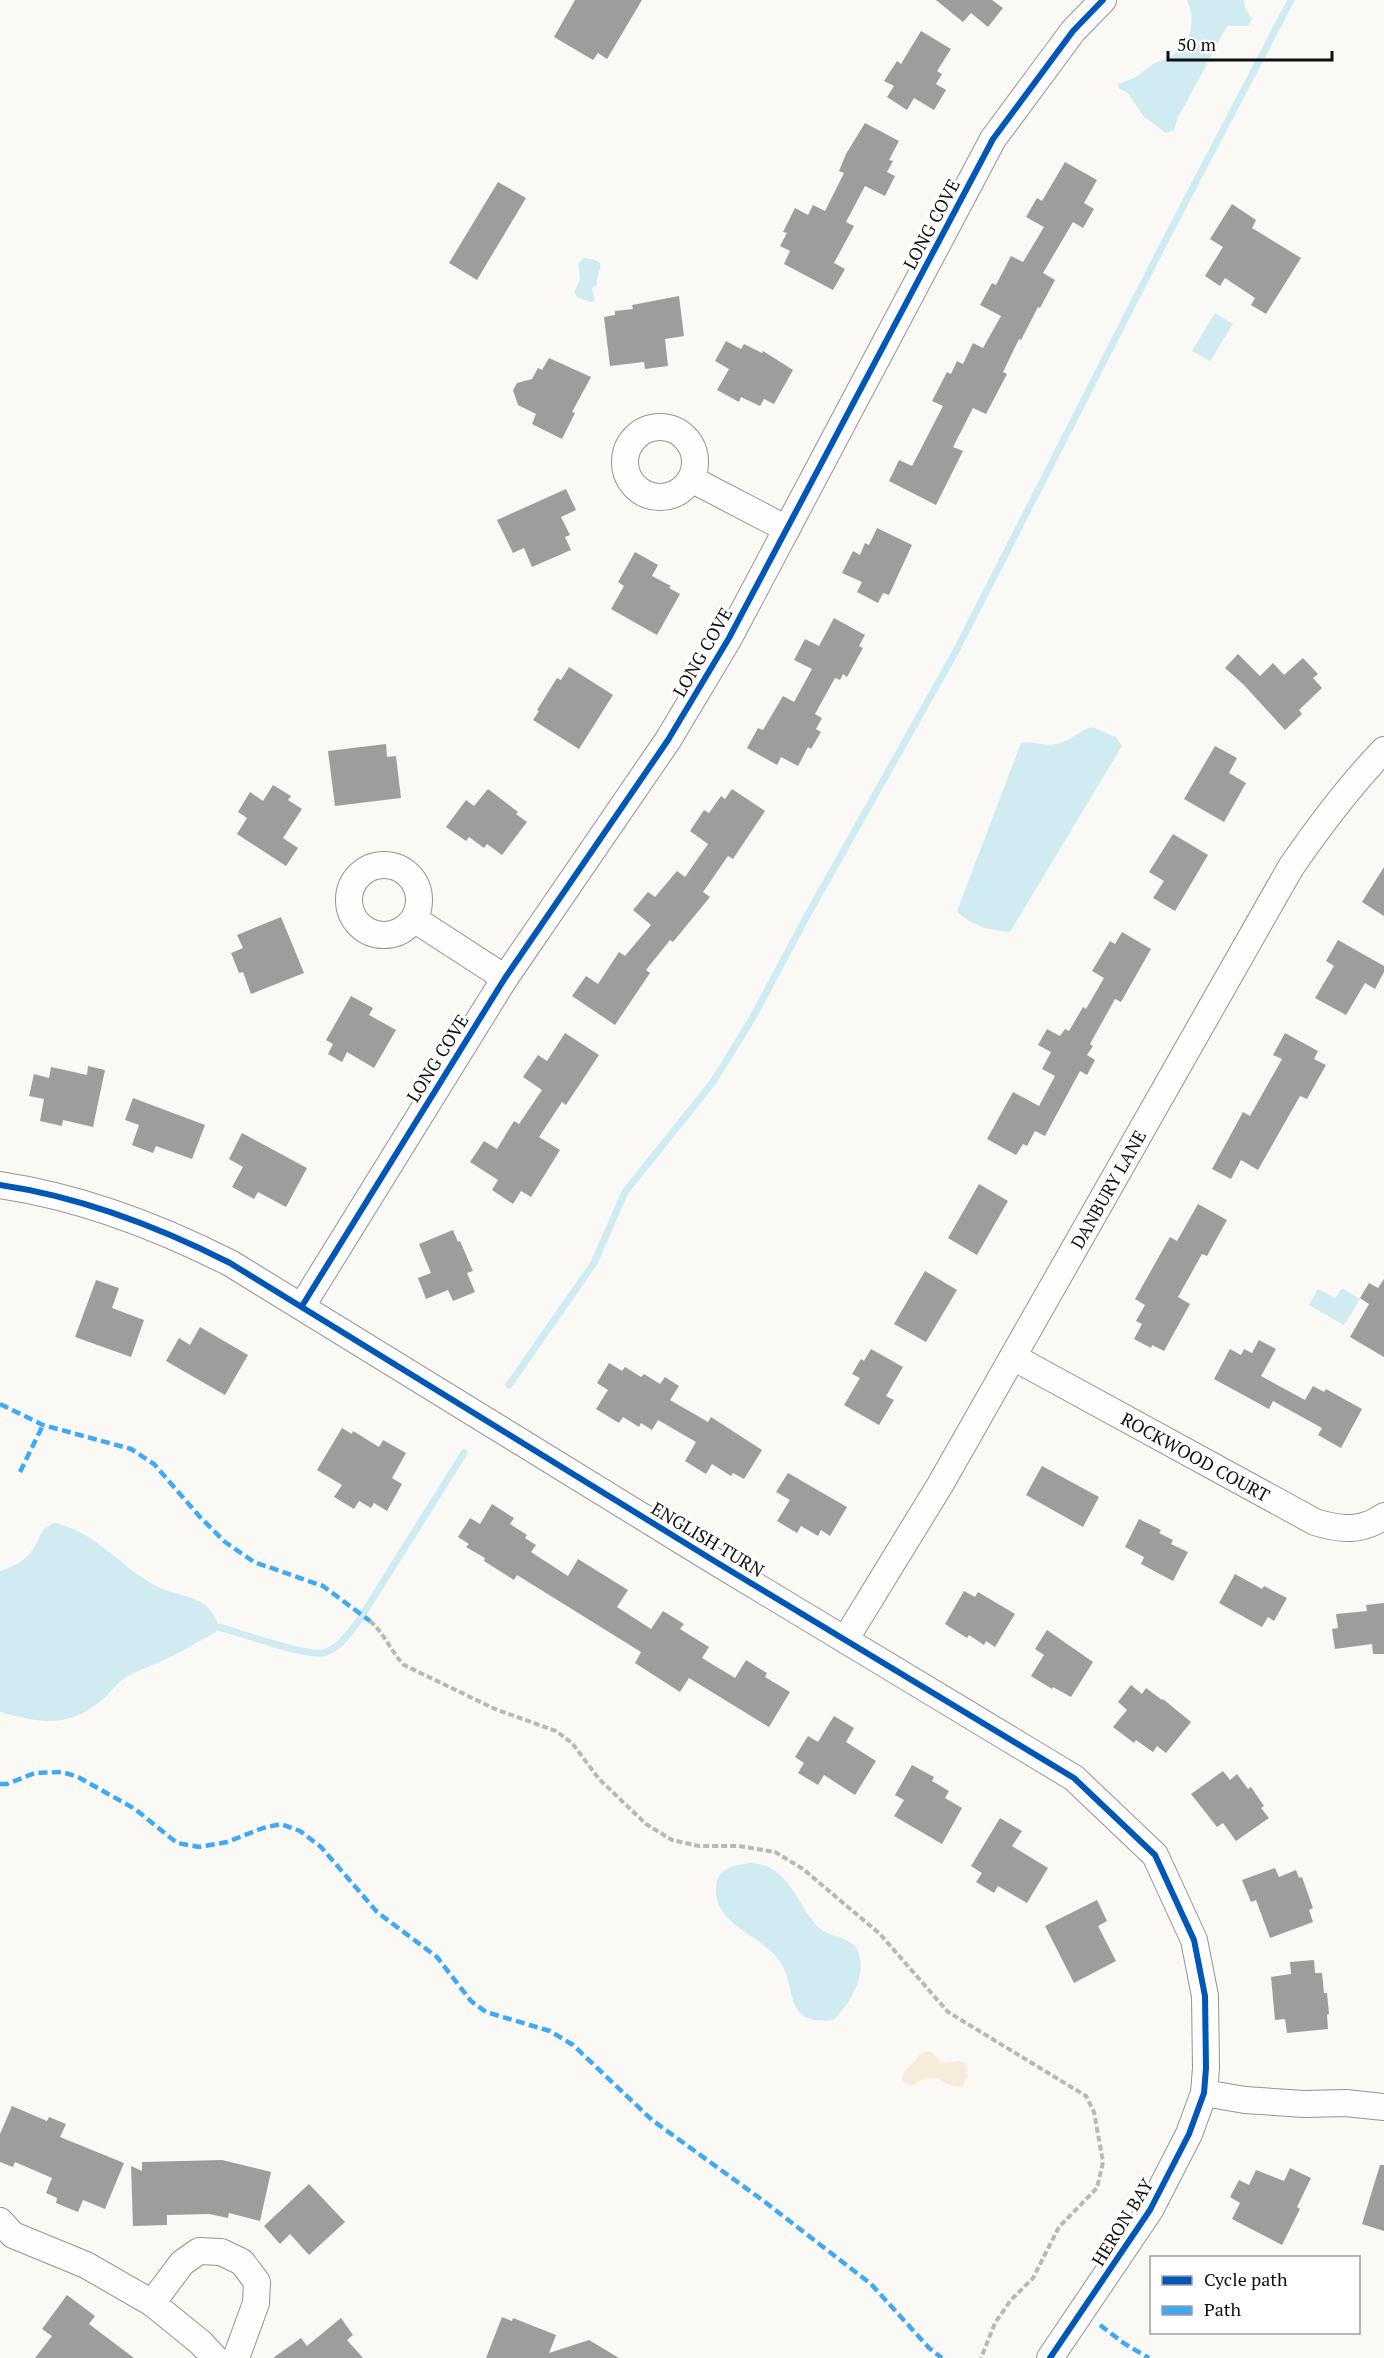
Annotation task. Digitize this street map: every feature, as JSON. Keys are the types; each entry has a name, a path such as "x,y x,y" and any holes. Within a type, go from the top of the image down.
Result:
{"street":[{"name":"LONG COVE","path":"302,1306 505,978 668,740 729,638 993,139 1073,31 1103,0"},
{"path":"691,479 787,529"},
{"name":"DANBURY LANE","path":"845,1640 940,1485 1291,867 1356,779 1384,750"},
{"path":"414,919 505,978"},
{"name":"ENGLISH TURN","path":"0,1185 112,1210 185,1240 230,1263 706,1556 1074,1778 1155,1855 1194,1940 1205,1996 1204,2093"},
{"name":"ROCKWOOD COURT","path":"1012,1357 1315,1522 1335,1528 1356,1529 1384,1516"},
{"path":"1204,2093 1245,2100 1304,2104 1346,2103 1384,2107"},
{"name":"HERON BAY","path":"1050,2358 1150,2210 1189,2134 1204,2093"},
{"path":"4,2232 86,2265 152,2303 201,2343 215,2358"},
{"path":"152,2303 182,2263 199,2251 221,2252 242,2262 257,2282 256,2303 236,2358"}],"path":[{"path":"370,1621 380,1630 394,1654 404,1665 495,1709 556,1731 572,1743 599,1779 646,1824 672,1839 699,1846 739,1846 775,1852 803,1869 880,1934 948,2012 1086,2096 1094,2112 1103,2162 1097,2188 1059,2227 1033,2278 1011,2300 995,2323 981,2358"}],"sand":[{"path":"928,2051 942,2063 960,2061 966,2064 968,2075 963,2086 958,2087 930,2078 910,2085 902,2080 904,2073 919,2055"}],"water":[{"path":"1187,0 1244,0 1245,8 1252,19 1248,26 1227,26 1178,116 1174,130 1166,133 1144,117 1127,92 1119,89 1118,84 1171,56 1184,44 1192,23"},
{"path":"585,258 600,264 597,284 592,289 595,300 592,302 578,298 574,292 580,279 579,264"},
{"path":"1215,313 1233,324 1210,361 1192,351"},
{"path":"1092,727 1116,737 1122,746 1010,932 974,924 957,911 1021,743 1056,744"},
{"path":"1342,1288 1360,1299 1344,1325 1309,1305 1318,1289 1335,1298"},
{"path":"54,1523 70,1528 98,1543 151,1583 204,1604 213,1614 219,1627 216,1632 184,1650 126,1677 90,1709 66,1719 41,1721 0,1712 0,1571 27,1557 43,1531"},
{"path":"750,1863 774,1870 790,1887 818,1927 856,1948 861,1963 858,1981 851,1998 833,2020 805,2017 794,2002 785,1970 779,1960 761,1943 739,1928 722,1910 717,1899 717,1880 728,1868"}],"building":[{"path":"575,0 642,0 607,59 598,53 593,60 554,37"},
{"path":"936,0 992,0 1003,8 988,27 971,13 963,22"},
{"path":"921,31 951,49 937,71 942,74 936,84 946,90 934,110 914,98 907,110 887,97 894,86 884,81 897,61 901,64"},
{"path":"865,123 899,141 889,160 893,161 887,172 895,176 885,196 865,186 846,222 854,226 834,263 845,269 833,290 784,264 790,251 780,246 787,233 783,232 795,208 808,215 813,205 825,211 844,173 839,171 846,154"},
{"path":"1065,162 1097,180 1084,203 1094,209 1083,228 1073,222 1043,273 1055,280 1021,340 1019,339 1003,372 1007,374 986,414 973,408 953,447 963,451 936,505 889,481 899,460 912,466 943,406 932,401 947,372 951,374 957,361 963,364 973,343 983,348 1001,316 980,305 992,283 996,285 1011,256 1023,262 1044,227 1026,217 1037,198 1042,201"},
{"path":"498,182 526,198 477,280 449,263"},
{"path":"1232,204 1256,220 1252,228 1301,258 1266,314 1251,305 1255,298 1225,278 1220,286 1205,276 1223,247 1210,239"},
{"path":"679,296 684,336 665,339 668,366 645,369 644,362 610,366 604,317 615,315 615,311 633,309 632,305"},
{"path":"726,341 741,349 744,344 762,353 763,351 793,370 774,404 764,399 760,406 741,397 739,402 717,390 729,369 715,361"},
{"path":"549,358 591,377 572,412 575,413 562,439 532,424 536,414 518,405 513,390 517,383 532,379 538,368 542,370"},
{"path":"566,489 576,510 561,517 570,535 565,537 571,550 532,567 524,548 513,553 497,520"},
{"path":"877,528 912,545 889,595 883,593 878,603 857,592 862,582 842,573 853,551 860,555 865,543 869,545"},
{"path":"635,552 658,565 652,576 671,586 669,588 680,594 657,635 611,609 624,586 618,582"},
{"path":"834,618 865,635 859,646 863,648 847,677 843,674 840,680 835,678 815,714 822,718 816,729 821,732 811,749 808,747 798,766 781,757 777,765 747,748 758,728 763,730 783,696 794,702 812,669 794,660 805,639 819,646"},
{"path":"1238,654 1260,676 1273,663 1284,675 1303,658 1318,674 1313,678 1322,688 1299,710 1302,714 1285,730 1244,685 1225,668"},
{"path":"569,667 613,695 579,749 533,720 557,678 561,680"},
{"path":"386,744 387,757 396,756 401,798 335,806 328,751"},
{"path":"1215,746 1237,758 1229,773 1246,783 1224,822 1184,799"},
{"path":"273,785 291,796 288,800 302,809 283,838 298,848 286,866 237,834 247,818 238,812 250,792 263,801"},
{"path":"488,789 518,812 516,814 527,822 502,855 487,844 484,848 469,837 466,841 446,827 466,800 474,806"},
{"path":"732,789 765,811 733,859 728,856 703,892 710,897 673,942 670,940 646,970 650,973 615,1025 572,996 586,976 598,984 619,952 625,956 651,925 633,910 648,892 655,897 677,871 685,877 708,844 690,831 704,810 709,813 721,796 725,799"},
{"path":"1173,834 1208,855 1175,911 1153,898 1164,881 1149,872"},
{"path":"1384,867 1384,916 1362,902"},
{"path":"281,917 304,973 251,994 243,972 239,973 231,953 243,948 237,935"},
{"path":"1122,932 1151,949 1121,1002 1115,999 1090,1044 1093,1046 1087,1055 1095,1060 1087,1075 1080,1071 1045,1136 1035,1131 1027,1146 1023,1144 1016,1155 987,1139 1013,1092 1039,1106 1055,1076 1042,1069 1051,1052 1038,1045 1047,1029 1060,1036 1065,1029 1069,1031 1083,1007 1086,1009 1104,978 1092,971 1110,941 1115,944"},
{"path":"1338,940 1384,966 1384,972 1375,989 1365,983 1346,1015 1315,998 1334,966 1326,961"},
{"path":"351,996 373,1008 369,1015 396,1030 374,1068 347,1052 342,1062 328,1054 333,1044 326,1040"},
{"path":"565,1033 599,1055 566,1105 562,1102 539,1137 560,1150 531,1197 521,1191 513,1204 492,1190 498,1180 470,1162 484,1141 497,1149 514,1121 519,1124 542,1090 523,1077 538,1055 547,1061"},
{"path":"1285,1033 1318,1051 1314,1059 1326,1065 1307,1099 1300,1096 1258,1170 1241,1160 1231,1179 1212,1169 1243,1112 1250,1116 1282,1059 1273,1055"},
{"path":"88,1066 105,1070 93,1127 63,1120 62,1126 40,1121 44,1099 29,1096 34,1074 49,1078 51,1067 87,1075"},
{"path":"133,1098 205,1125 192,1159 156,1146 153,1153 132,1145 139,1125 125,1120"},
{"path":"242,1133 307,1168 286,1207 258,1192 254,1199 232,1187 243,1167 229,1159"},
{"path":"979,1184 1008,1201 977,1255 948,1238"},
{"path":"1198,1204 1227,1220 1207,1256 1202,1254 1178,1297 1190,1304 1164,1351 1152,1345 1151,1348 1134,1339 1142,1324 1136,1321 1145,1305 1135,1299 1170,1237 1177,1241"},
{"path":"453,1230 473,1271 467,1273 475,1292 453,1301 448,1290 426,1299 418,1278 431,1273 419,1244"},
{"path":"925,1271 957,1290 926,1342 894,1324"},
{"path":"1384,1279 1384,1357 1350,1337 1369,1304 1360,1298 1369,1283 1378,1288"},
{"path":"96,1280 119,1288 112,1308 144,1320 131,1357 75,1337"},
{"path":"200,1327 248,1355 225,1395 166,1361 179,1338 190,1345"},
{"path":"1259,1340 1276,1349 1261,1376 1305,1400 1313,1386 1324,1392 1326,1389 1362,1409 1341,1448 1318,1435 1322,1428 1273,1401 1269,1409 1214,1379 1230,1349 1241,1355 1244,1349 1252,1353"},
{"path":"871,1349 903,1367 886,1396 894,1400 879,1425 844,1405 860,1378 852,1374 861,1359 864,1361"},
{"path":"609,1363 622,1371 625,1367 641,1377 644,1374 660,1384 665,1377 679,1386 670,1400 708,1422 711,1417 762,1450 744,1479 733,1473 731,1476 712,1464 706,1474 685,1461 696,1442 658,1420 652,1430 641,1423 639,1427 623,1417 619,1423 596,1409 608,1390 597,1383"},
{"path":"342,1428 352,1434 353,1431 379,1447 383,1440 406,1453 392,1478 402,1484 387,1511 374,1503 371,1508 359,1501 354,1509 334,1497 342,1485 317,1470"},
{"path":"1042,1466 1099,1497 1083,1527 1026,1495"},
{"path":"788,1473 847,1507 830,1536 821,1530 818,1536 801,1526 797,1533 777,1521 790,1500 776,1492"},
{"path":"492,1504 514,1518 510,1524 527,1535 525,1538 536,1545 531,1552 568,1576 578,1559 628,1590 617,1607 651,1629 663,1611 684,1624 680,1629 709,1647 702,1658 735,1678 746,1660 767,1673 765,1677 790,1692 769,1727 689,1678 680,1692 635,1663 641,1652 517,1575 514,1580 466,1547 469,1544 458,1537 470,1518 480,1524"},
{"path":"1139,1519 1161,1530 1159,1533 1173,1540 1171,1544 1188,1552 1173,1581 1141,1564 1144,1557 1125,1547"},
{"path":"1235,1574 1262,1589 1264,1586 1287,1598 1274,1621 1268,1617 1262,1627 1219,1603"},
{"path":"964,1591 975,1597 978,1592 1015,1614 995,1647 986,1641 984,1645 969,1635 967,1638 945,1624"},
{"path":"1384,1603 1384,1654 1373,1654 1372,1644 1335,1649 1332,1629 1338,1628 1336,1614 1367,1611 1366,1605"},
{"path":"1047,1630 1093,1662 1071,1697 1031,1676 1044,1655 1035,1649"},
{"path":"1131,1685 1142,1694 1146,1688 1191,1722 1166,1753 1157,1746 1153,1752 1136,1740 1134,1743 1113,1727 1127,1710 1118,1702"},
{"path":"834,1716 854,1728 846,1742 876,1761 855,1795 824,1775 818,1785 798,1773 804,1763 795,1757 808,1736 818,1742"},
{"path":"912,1765 934,1777 932,1781 949,1791 945,1798 962,1808 942,1844 894,1816 904,1800 895,1795"},
{"path":"1223,1771 1230,1780 1237,1774 1248,1789 1251,1787 1264,1806 1261,1808 1269,1818 1236,1841 1223,1823 1217,1827 1191,1794"},
{"path":"1000,1818 1022,1831 1012,1846 1048,1868 1027,1903 998,1886 994,1893 976,1882 982,1873 971,1866"},
{"path":"1275,1868 1279,1877 1296,1870 1299,1878 1302,1877 1313,1908 1309,1910 1313,1922 1270,1938 1256,1900 1251,1902 1242,1880"},
{"path":"1097,1900 1107,1921 1098,1926 1116,1961 1074,1983 1045,1926"},
{"path":"1314,1960 1315,1973 1322,1973 1324,1993 1327,1993 1328,2029 1287,2033 1285,2019 1275,2020 1271,1977 1291,1974 1290,1962"},
{"path":"12,2106 47,2121 49,2117 66,2124 60,2137 124,2163 105,2209 83,2200 78,2212 56,2203 57,2198 46,2193 52,2178 15,2162 13,2167 0,2162 0,2134"},
{"path":"222,2160 271,2172 260,2221 229,2213 228,2218 209,2214 167,2215 167,2225 133,2226 131,2166 142,2171 142,2162"},
{"path":"1380,2165 1384,2165 1384,2231 1362,2224"},
{"path":"1290,2168 1311,2178 1297,2207 1300,2209 1282,2245 1232,2219 1240,2203 1230,2197 1239,2180 1249,2185 1256,2170 1284,2181"},
{"path":"309,2184 345,2222 309,2255 290,2234 280,2244 264,2226"},
{"path":"67,2295 95,2316 89,2324 134,2358 35,2358 52,2336 42,2329"},
{"path":"502,2317 512,2321 513,2318 556,2335 549,2353 589,2340 619,2358 486,2358"},
{"path":"341,2318 353,2335 347,2340 363,2358 273,2358 301,2338 307,2346"}],"waterway":[{"path":"509,1385 594,1263 625,1192 713,1082 752,1019 808,914 956,651 1291,0"},
{"path":"219,1627 301,1651 323,1653 334,1648 358,1622 464,1453"}],"marked path":[{"path":"0,1404 43,1425 131,1449 154,1464 225,1542 254,1562 323,1586 370,1621"},
{"path":"20,1472 43,1425"},
{"path":"0,1784 7,1784 35,1773 62,1772 78,1777 135,1809 177,1843 199,1847 227,1842 263,1828 281,1824 300,1831 321,1847 377,1912 437,1957 471,2001 486,2012 550,2031 573,2045 652,2120 765,2202 871,2284 929,2348 942,2358"},
{"path":"1100,2325 1149,2358"}],"cycle path":[{"path":"302,1306 505,978 668,740 729,638 993,139 1073,31 1103,0"},
{"path":"0,1185 89,1205 147,1225 230,1263 716,1562 1074,1778 1155,1855 1194,1940 1205,1996 1204,2093 1189,2134 1150,2210 1050,2358"}]}
